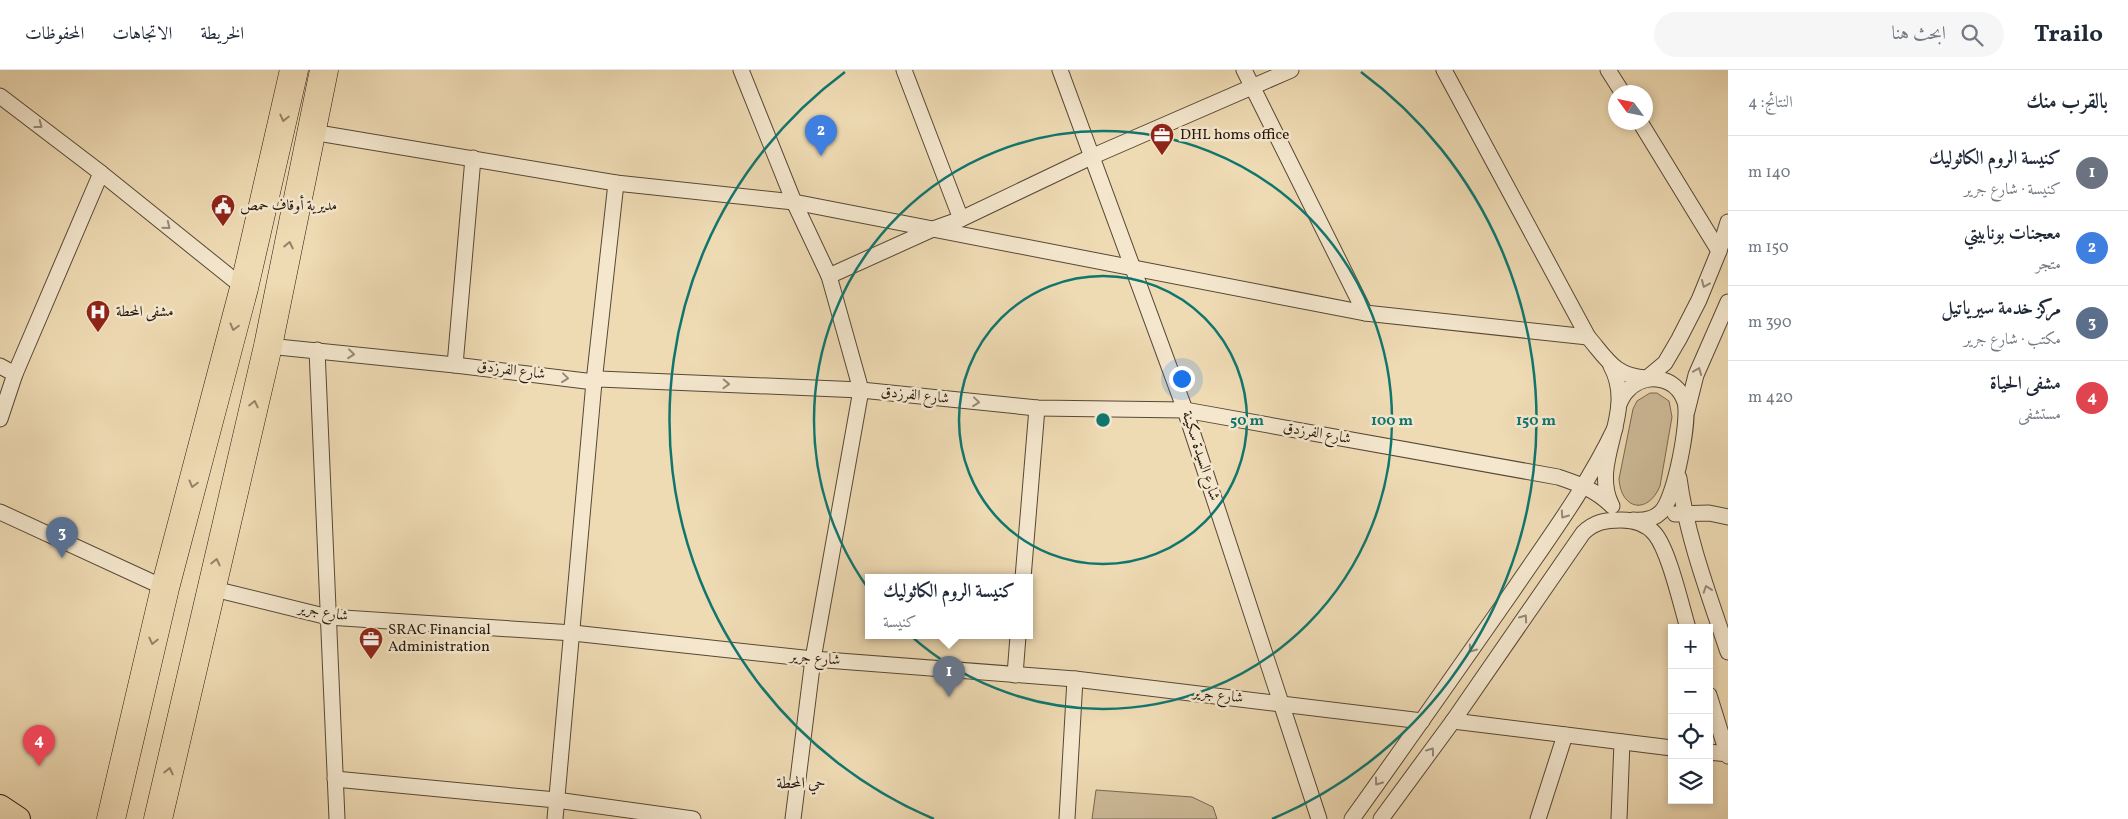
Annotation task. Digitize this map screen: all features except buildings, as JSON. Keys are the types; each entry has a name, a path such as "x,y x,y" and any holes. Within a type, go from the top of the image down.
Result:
{"highway":[{"path":"111,819 166,588 244,288 294,70"},
{"path":"158,819 210,588 268,346 324,70"}],"main road":[{"path":"0,807 18,819"}],"street":[{"path":"741,70 794,202 829,276 861,390 812,659 793,819"},
{"path":"904,70 961,219"},
{"name":"شارع السيدة سكينة","path":"1060,70 1185,410 1319,819"},
{"path":"1244,70 1365,313"},
{"path":"829,276 932,229 961,219 1091,157 1292,70"},
{"path":"1444,70 1588,337 1608,360 1625,375 1660,378 1672,384 1681,393 1685,403 1686,418"},
{"path":"1608,70 1618,85"},
{"path":"0,96 101,172 244,288"},
{"path":"1645,130 1719,251"},
{"path":"312,132 616,183 794,202 1365,313 1588,337"},
{"path":"456,365 473,158"},
{"path":"0,419 15,374 101,172"},
{"path":"555,819 616,183"},
{"path":"1619,404 1625,392 1664,364 1679,339 1699,300 1719,251 1728,222"},
{"path":"1651,518 1661,512 1669,502 1674,490 1686,418 1696,375 1728,302"},
{"name":"شارع الفرزدق","path":"268,346 597,380 861,390 1037,408 1185,410 1558,478 1584,486 1601,494 1621,515 1646,525 1656,534 1664,550 1687,624"},
{"path":"317,350 337,819"},
{"path":"1608,360 1620,386 1619,404 1605,478 1606,492 1612,506"},
{"path":"0,366 15,374"},
{"path":"1023,574 1037,408"},
{"path":"1352,819 1422,722 1584,486 1615,428"},
{"path":"1558,478 1575,476 1591,469 1601,456"},
{"path":"1678,472 1684,513 1728,652"},
{"path":"1678,472 1688,498 1698,508 1709,513"},
{"path":"0,512 166,588"},
{"path":"1381,819 1453,722 1583,533 1591,525 1604,521 1634,520 1684,513 1709,513 1728,517"},
{"name":"شارع جرير","path":"210,588 328,617 573,633 812,659 1075,680 1422,722"},
{"path":"1015,675 1018,639"},
{"path":"1067,819 1075,680"},
{"path":"1713,708 1728,755 1713,753"},
{"path":"1453,722 1668,748"},
{"path":"1538,819 1565,735"},
{"path":"1619,819 1622,742"},
{"path":"335,779 556,800 693,819"}],"shaded area":[{"path":"1650,393 1657,393 1669,401 1672,417 1660,486 1649,502 1636,505 1625,497 1619,479 1633,409 1637,401"},
{"path":"1096,790 1192,797 1213,807 1217,819 1092,819"}],"place":[{"name":"معجنات بونابيتي","path":"821,156"},
{"name":"DHL homs office","path":"1162,156"},
{"name":"مديرية أوقاف حمص","path":"223,227"},
{"name":"مشفى المحطة","path":"98,333"},
{"name":"مركز خدمة سيرياتيل","path":"62,558"},
{"name":"SRAC Financial Administration","path":"371,660"},
{"name":"كنيسة الروم الكاثوليك","path":"949,697"},
{"name":"مشفى الحياة","path":"39,766"}],"district":[{"name":"حي المحطة","path":"801,784"}]}
